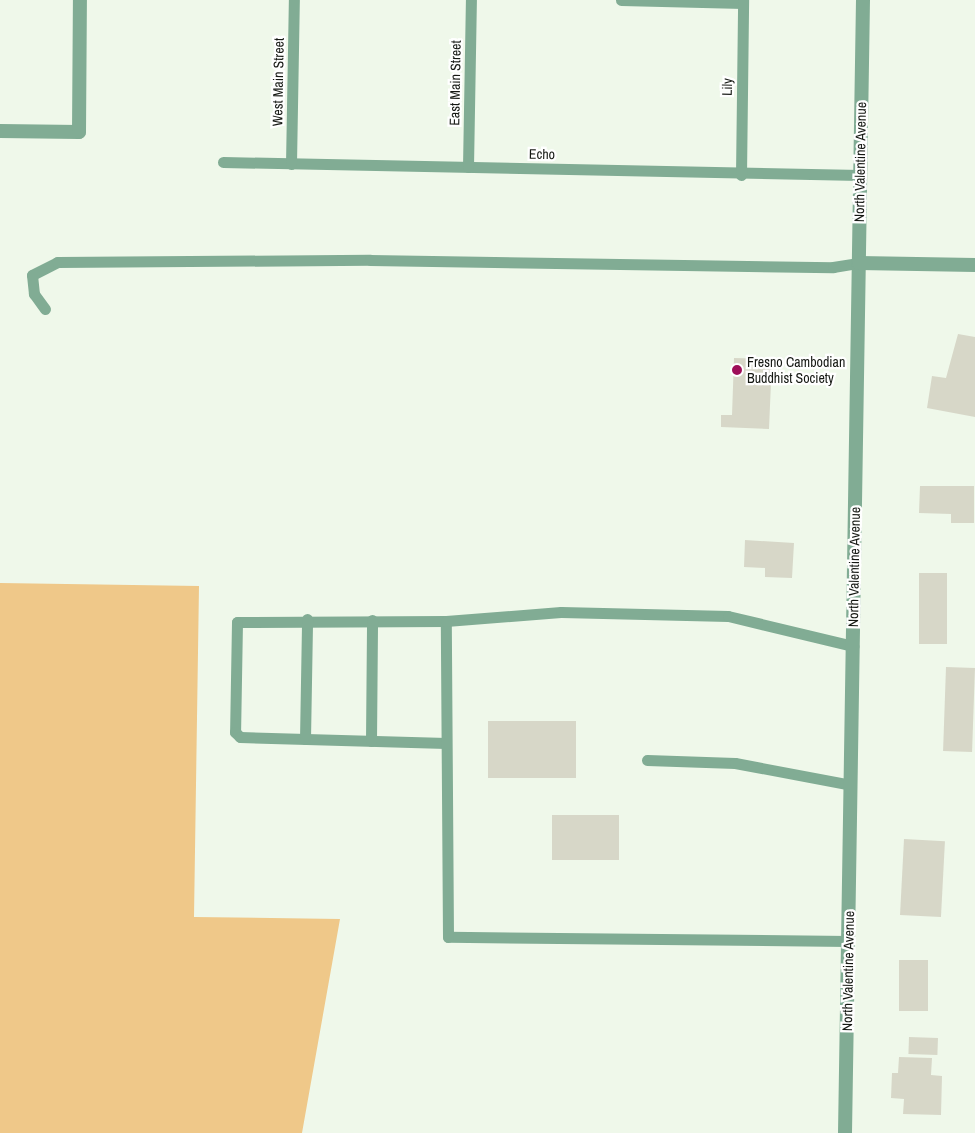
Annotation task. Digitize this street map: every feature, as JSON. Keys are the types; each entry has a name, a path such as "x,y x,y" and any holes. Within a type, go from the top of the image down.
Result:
{"street":[{"path":"0,131 79,132 80,0"},
{"name":"North Valentine Avenue","path":"845,1133 863,0"},
{"path":"859,264 975,264"}],"lane":[{"name":"West Main Street","path":"291,164 294,0"},
{"name":"East Main Street","path":"468,167 471,0"},
{"path":"621,0 743,2"},
{"name":"Lily","path":"742,175 743,2"},
{"name":"Echo","path":"223,162 742,175 860,175"},
{"path":"45,309 34,294 32,275 57,262 370,260 833,267 859,264"},
{"path":"446,743 240,737 235,732 237,622 248,619 446,621 562,612 728,616 853,646"},
{"path":"305,739 306,619"},
{"path":"371,741 372,620"},
{"path":"446,621 448,937 848,941"},
{"path":"647,760 735,763 851,785"}],"shaded area":[{"path":"0,583 199,586 194,917 340,919 302,1133 0,1133"}],"building":[{"path":"958,334 975,337 975,417 927,408 932,376 946,378"},
{"path":"734,358 772,359 769,429 721,427 721,415 732,415"},
{"path":"920,486 974,486 974,523 951,523 951,514 919,513"},
{"path":"745,540 794,543 792,578 765,577 765,568 744,567"},
{"path":"919,573 947,573 947,644 919,644"},
{"path":"946,667 975,668 972,752 943,751"},
{"path":"488,721 576,721 576,778 488,778"},
{"path":"552,815 619,815 619,860 552,860"},
{"path":"904,839 945,841 941,917 900,915"},
{"path":"899,960 928,960 928,1011 899,1011"},
{"path":"909,1037 938,1038 937,1055 908,1054"},
{"path":"899,1057 932,1058 931,1075 942,1076 941,1115 903,1114 904,1099 891,1098 892,1073 898,1073"}],"place":[{"name":"Fresno Cambodian Buddhist Society","path":"737,370"}]}
